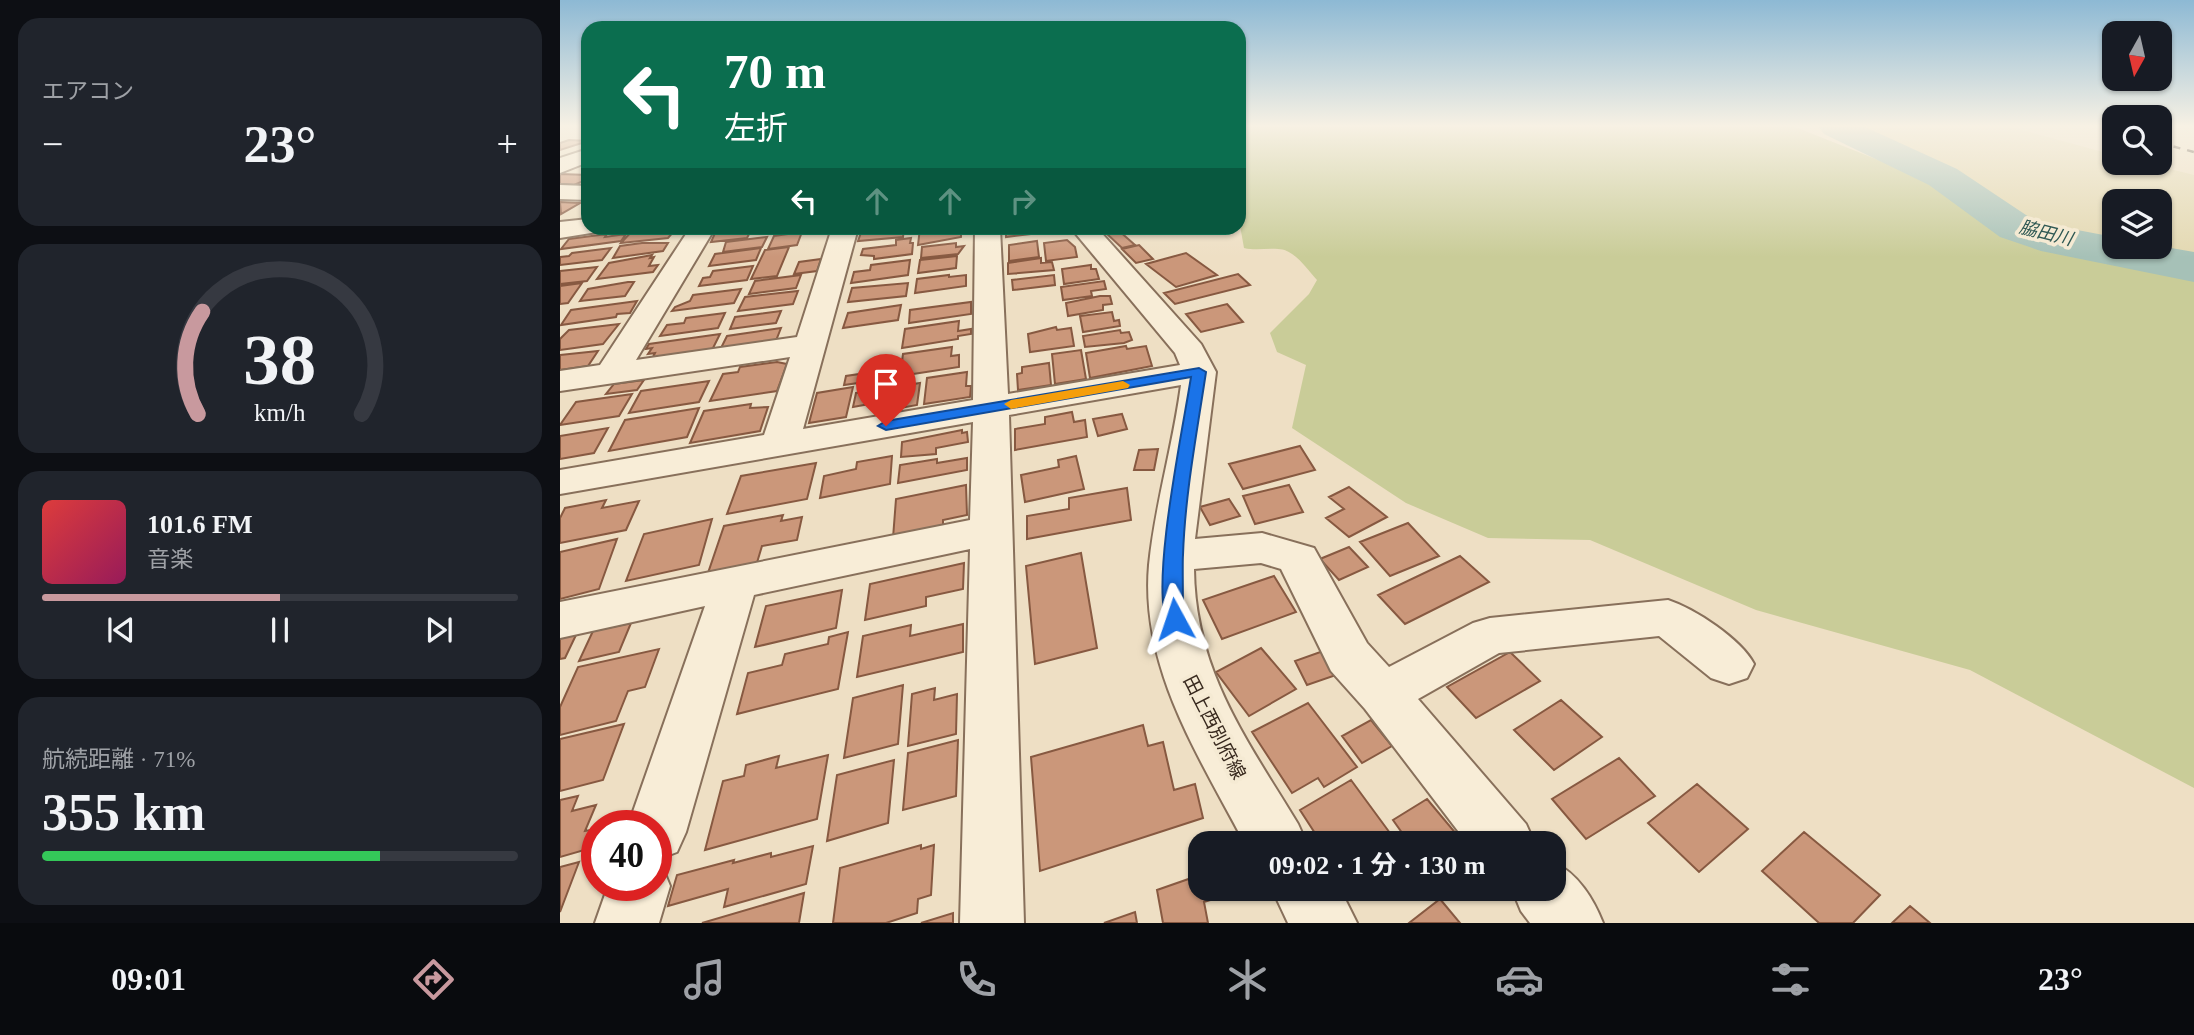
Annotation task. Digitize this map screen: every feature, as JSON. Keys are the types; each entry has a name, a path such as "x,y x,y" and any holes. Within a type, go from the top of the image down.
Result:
{"street":[{"path":"560,192 581,193"},
{"path":"560,230 581,228"},
{"path":"611,374 698,235"},
{"path":"780,444 843,235"},
{"path":"987,235 991,408 992,923"},
{"path":"560,482 1199,372 1190,351 1090,235"},
{"path":"560,381 811,344"},
{"name":"田上西別府線","path":"1199,372 1171,596 1183,665 1210,723 1270,831"},
{"path":"560,620 991,530"},
{"path":"1174,556 1262,548 1298,559 1349,657 1383,694 1494,831"},
{"path":"663,810 735,584"},
{"path":"1383,694 1490,636 1668,618 1728,664"},
{"path":"627,923 634,901"},
{"path":"1311,901 1325,923"},
{"path":"1553,901 1571,923"}],"shaded area":[{"path":"1953,170 2102,170 2102,175 2172,175 2174,170 2194,175 2194,256 2172,252 2172,189 2102,189 2102,238 2032,223"}],"green space":[{"path":"1246,170 1902,170 1948,191 2003,234 2102,255 2102,259 2119,259 2194,275 2194,788 1970,670 1756,610 1590,540 1488,538 1406,503 1292,428 1306,365 1277,352 1270,333 1309,294 1317,280 1300,260 1289,252 1244,248 1242,235 1246,235"}],"building":[{"path":"560,174 581,175 581,182 574,185 560,184"},
{"path":"560,202 580,203 561,214"},
{"path":"625,235 621,241 561,249 569,239"},
{"path":"628,235 671,235 668,238 621,243"},
{"path":"714,235 748,235 747,238 711,242"},
{"path":"801,235 797,245 768,249 774,236"},
{"path":"860,235 903,235 903,237 858,241"},
{"path":"919,235 961,235 961,237 918,245"},
{"path":"1108,235 1124,235 1135,245 1122,248"},
{"path":"767,237 762,247 723,252 726,242"},
{"path":"911,238 912,254 874,259 874,256 861,255 863,249 896,245 896,240"},
{"path":"1067,240 1075,247 1077,257 1046,261 1044,243"},
{"path":"1037,241 1039,257 1009,261 1009,245"},
{"path":"668,243 663,251 613,258 620,246"},
{"path":"956,243 956,247 964,246 958,254 921,258 922,247"},
{"path":"1139,245 1153,259 1136,263 1122,249"},
{"path":"789,247 777,276 751,279 765,250"},
{"path":"611,248 602,260 560,265 560,257 572,253"},
{"path":"761,248 756,260 709,266 715,254"},
{"path":"1186,253 1217,275 1176,287 1146,264"},
{"path":"652,255 650,258 654,257 649,266 658,265 653,272 597,279 609,263"},
{"path":"957,256 956,268 918,273 920,260"},
{"path":"1041,258 1041,263 1052,262 1054,270 1008,274 1008,263"},
{"path":"821,259 817,271 794,274 799,262"},
{"path":"910,260 908,275 851,283 854,272 870,270 871,265"},
{"path":"1091,265 1091,269 1096,269 1099,279 1064,284 1062,269"},
{"path":"753,266 747,280 699,286 703,278 710,277 713,271"},
{"path":"597,267 587,281 560,284 560,271"},
{"path":"1238,274 1250,285 1175,304 1164,293"},
{"path":"801,275 796,288 749,294 755,281"},
{"path":"966,275 966,286 915,293 917,279"},
{"path":"1054,275 1055,285 1013,290 1012,280"},
{"path":"1104,281 1106,289 1091,291 1092,296 1063,300 1061,287"},
{"path":"634,282 625,296 580,301 588,289"},
{"path":"582,283 568,303 560,304 560,286"},
{"path":"908,283 906,296 848,302 852,288"},
{"path":"741,289 734,303 672,311 690,301 693,295"},
{"path":"798,291 793,304 738,311 745,297"},
{"path":"1110,296 1112,304 1103,305 1103,310 1068,316 1066,303"},
{"path":"637,301 630,313 561,325 571,310"},
{"path":"971,302 971,314 909,323 910,310"},
{"path":"1227,304 1243,322 1201,332 1186,314"},
{"path":"901,305 898,320 843,328 848,313"},
{"path":"781,311 776,323 730,329 735,317"},
{"path":"1112,312 1114,321 1119,320 1120,326 1083,332 1080,316"},
{"path":"725,313 718,328 660,336 667,325 684,323 686,318"},
{"path":"959,321 958,331 971,329 971,334 958,336 958,339 902,348 905,329"},
{"path":"619,324 603,344 560,350 560,339 569,330"},
{"path":"1056,327 1057,330 1071,328 1074,346 1030,352 1028,334"},
{"path":"781,328 775,343 720,350 727,336"},
{"path":"1120,330 1121,333 1129,332 1132,340 1085,347 1083,336"},
{"path":"720,334 711,352 652,359 655,353 648,354 652,348 646,349 649,344"},
{"path":"1126,346 1127,349 1146,346 1152,366 1090,378 1086,353"},
{"path":"952,347 951,356 959,355 959,367 900,376 903,354"},
{"path":"1081,350 1086,379 1055,384 1052,354"},
{"path":"598,351 588,366 560,370 560,355"},
{"path":"777,362 787,364 777,391 710,401 723,374 738,372 740,367"},
{"path":"1049,363 1051,385 1018,390 1017,374 1022,373 1022,367"},
{"path":"880,371 879,380 844,385 846,376"},
{"path":"967,372 966,386 971,386 970,397 924,404 927,378"},
{"path":"644,380 637,390 606,394 614,384"},
{"path":"709,381 699,402 629,413 641,391"},
{"path":"920,383 917,405 884,411 886,401 853,407 856,393"},
{"path":"853,387 846,417 809,423 817,393"},
{"path":"632,394 619,416 560,425 576,402"},
{"path":"751,404 750,408 768,407 760,431 690,443 704,411"},
{"path":"699,408 687,437 609,451 625,420"},
{"path":"1072,412 1074,422 1085,420 1087,437 1015,450 1015,429 1045,424 1045,417"},
{"path":"1122,414 1127,429 1098,436 1093,419"},
{"path":"608,428 594,453 560,459 560,436"},
{"path":"962,430 962,433 967,432 968,442 936,448 936,454 901,457 902,442"},
{"path":"1300,446 1315,470 1243,489 1229,464"},
{"path":"1158,449 1154,470 1134,470 1139,450"},
{"path":"892,456 890,484 820,498 824,476 856,469 857,462"},
{"path":"1076,456 1084,489 1025,502 1021,475 1059,467 1058,460"},
{"path":"967,458 967,470 898,483 900,465 937,459 937,463"},
{"path":"816,463 807,499 727,514 741,476"},
{"path":"966,485 967,515 943,520 943,527 893,538 896,499"},
{"path":"1289,485 1303,512 1255,524 1243,496"},
{"path":"1349,487 1387,517 1349,537 1326,518 1344,509 1329,497"},
{"path":"1127,488 1131,520 1027,539 1027,516 1069,509 1069,498"},
{"path":"1229,499 1240,516 1210,525 1200,507"},
{"path":"606,500 602,508 639,501 626,530 560,543 560,518 565,508"},
{"path":"783,515 781,521 802,517 797,540 762,546 756,566 707,576 724,526"},
{"path":"712,519 699,565 626,581 644,534"},
{"path":"1408,523 1439,556 1390,576 1360,542"},
{"path":"617,539 599,589 560,599 560,552"},
{"path":"1349,547 1368,567 1339,580 1320,559"},
{"path":"1081,553 1097,648 1035,664 1026,566"},
{"path":"1460,556 1489,582 1405,624 1378,595"},
{"path":"964,563 963,589 926,597 926,606 865,620 870,584"},
{"path":"1274,576 1296,612 1222,639 1203,600"},
{"path":"842,590 836,628 755,647 766,606"},
{"path":"631,623 619,652 579,661 593,631"},
{"path":"963,624 963,652 857,677 863,636 911,625 910,636"},
{"path":"848,632 838,689 737,714 748,673 782,665 785,654 828,644 829,637"},
{"path":"576,635 565,658 560,659 560,638"},
{"path":"1261,648 1296,689 1249,716 1216,672"},
{"path":"659,649 645,687 628,691 616,721 560,735 560,707 578,667"},
{"path":"1326,650 1339,674 1307,685 1295,661"},
{"path":"1510,652 1540,681 1476,718 1447,687"},
{"path":"903,685 898,744 844,758 853,698"},
{"path":"935,688 934,700 957,694 956,734 908,746 912,694"},
{"path":"1561,700 1602,737 1554,770 1514,730"},
{"path":"1308,703 1357,767 1324,787 1318,778 1292,793 1252,732"},
{"path":"1371,720 1392,746 1362,763 1342,736"},
{"path":"624,724 603,780 560,791 560,739"},
{"path":"1143,725 1148,746 1163,742 1174,790 1195,784 1203,818 1040,871 1031,757"},
{"path":"958,740 956,796 903,810 908,753"},
{"path":"828,755 817,819 705,850 723,781 744,776 746,765 779,756 776,768"},
{"path":"1619,758 1655,796 1586,839 1552,799"},
{"path":"894,760 888,823 827,841 837,775"},
{"path":"1351,780 1388,831 1314,831 1300,810"},
{"path":"1697,784 1748,829 1699,872 1648,823"},
{"path":"578,796 572,811 596,805 594,810 581,810 581,851 560,857 560,800"},
{"path":"1427,799 1454,831 1401,831 1393,820"},
{"path":"1804,832 1880,895 1853,923 1819,923 1762,871"},
{"path":"921,845 921,849 934,845 931,895 918,899 917,913 886,923 833,923 840,868"},
{"path":"813,846 806,884 724,907 728,889 668,906 672,901 677,875 734,860 733,863 771,853 771,857"},
{"path":"579,862 560,912 560,867"},
{"path":"1188,879 1188,901 1207,901 1204,902 1208,923 1163,923 1157,890"},
{"path":"804,893 799,923 702,923"},
{"path":"1437,901 1442,901 1460,923 1409,923"},
{"path":"1910,906 1930,923 1892,923"},
{"path":"1135,912 1137,923 1104,923"},
{"path":"953,913 953,923 921,923"}],"waterway":[{"name":"脇田川","path":"1928,170 1943,177 2016,228 2041,237 2194,267"}],"slow traffic":[{"path":"1011,404 1123,385"}],"route":[{"path":"886,426 1199,372 1175,533 1171,596 1175,619"}]}
